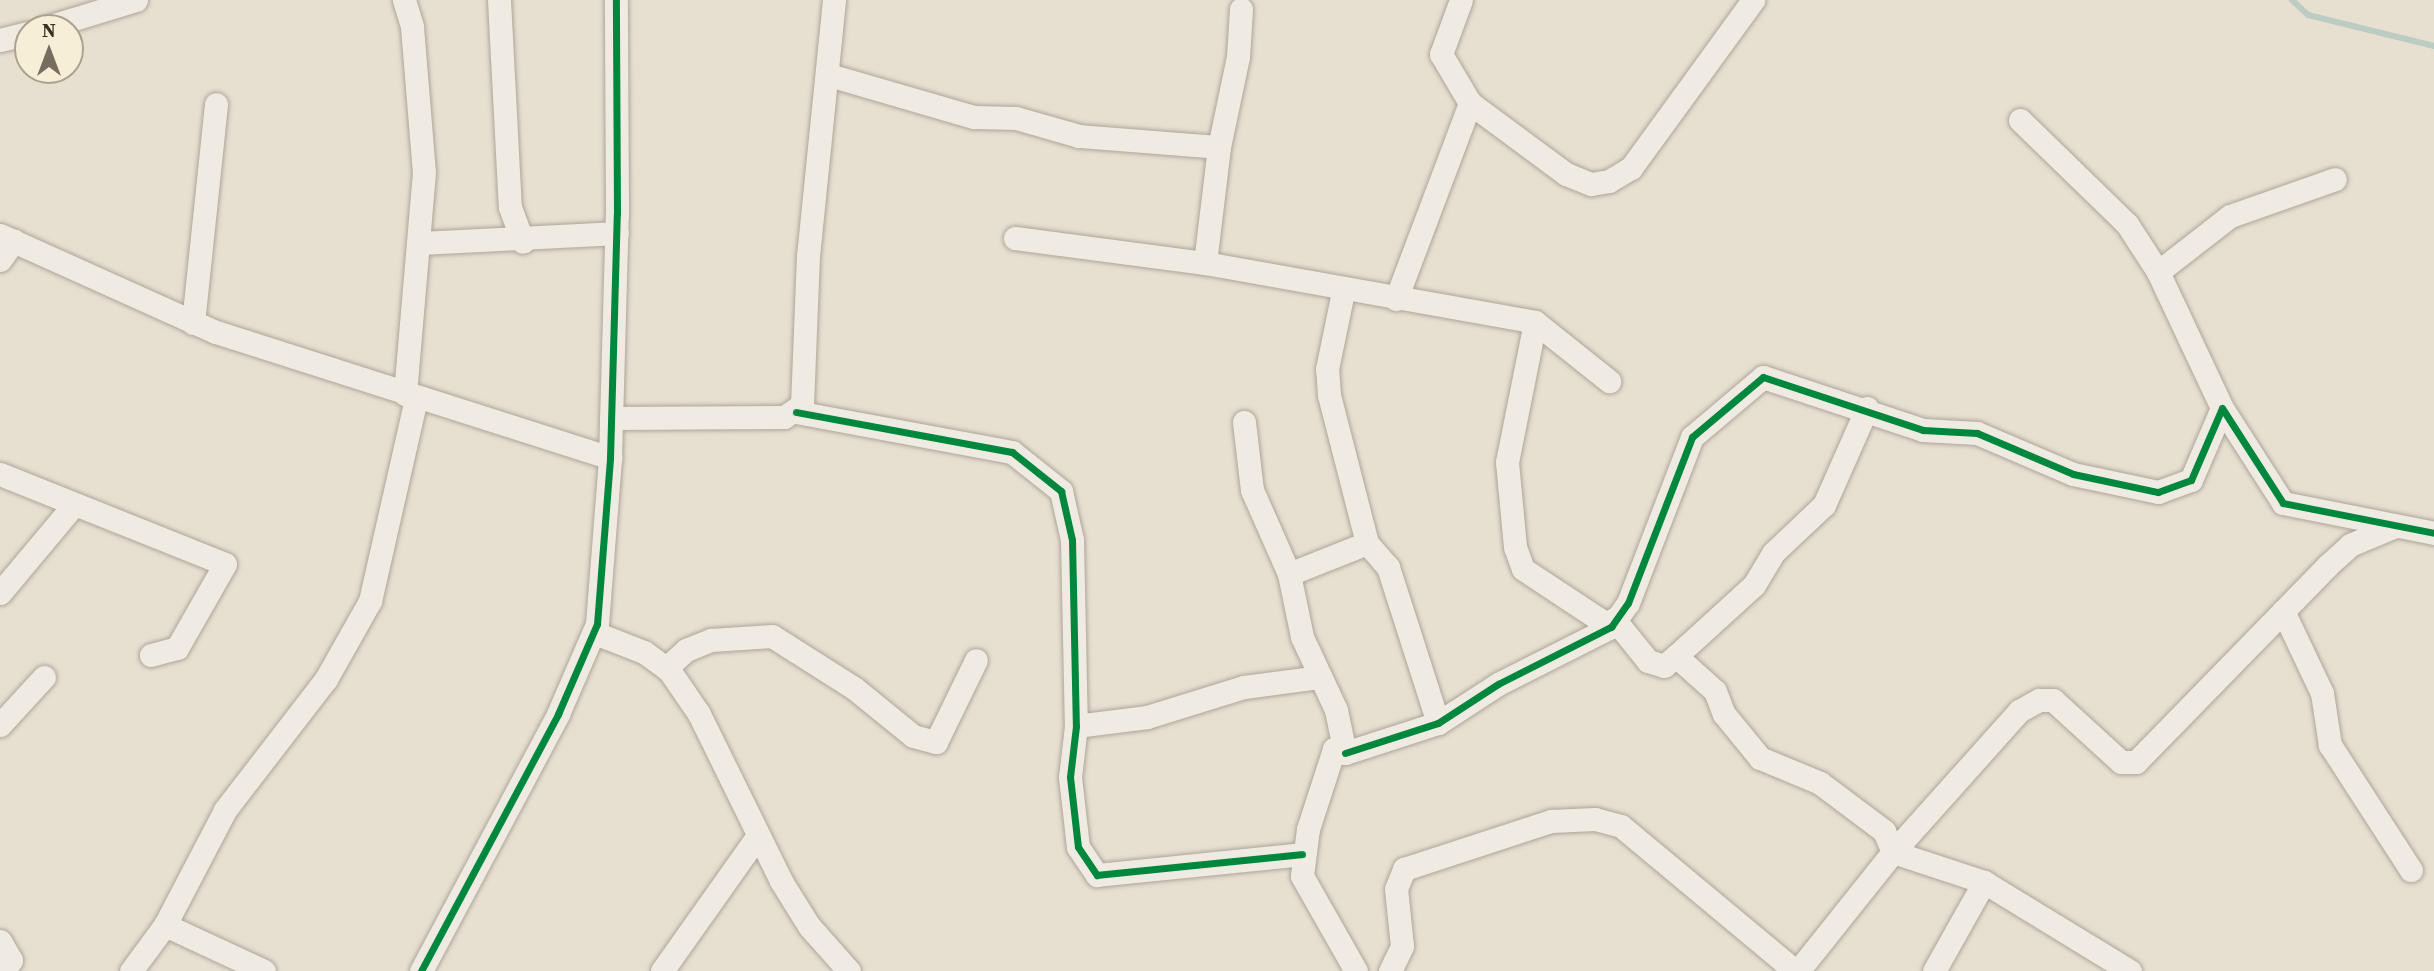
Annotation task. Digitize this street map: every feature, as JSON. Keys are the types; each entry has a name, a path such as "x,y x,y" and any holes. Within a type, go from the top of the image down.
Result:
{"street":[{"path":"84,16 136,0"},
{"path":"131,971 165,925 225,810 326,679 370,601 410,397 422,243 424,172 412,27 404,0"},
{"path":"499,0 510,207 523,242"},
{"path":"421,971 558,714 595,633 610,458 617,233 616,0"},
{"path":"796,412 804,396 807,256 820,115 829,75 834,0"},
{"path":"1461,0 1441,54 1470,103 1582,184 1609,181 1630,168 1753,0"},
{"path":"1205,263 1219,147 1238,57 1241,9"},
{"path":"829,75 974,117 1016,118 1079,136 1219,147"},
{"path":"1396,299 1470,103"},
{"path":"193,323 216,104"},
{"path":"2020,120 2127,224 2158,272 2222,408 2283,503 2393,527 2434,533"},
{"path":"2158,272 2230,216 2335,179"},
{"path":"422,243 523,242 617,233"},
{"path":"0,260 7,238 193,323 410,397 610,458"},
{"path":"1015,238 1205,263 1343,292 1535,322 1609,380"},
{"path":"1343,292 1327,369 1328,395 1367,543 1388,567 1438,723"},
{"path":"1535,322 1507,462 1515,547 1523,569 1612,623 1648,662 1664,666 1676,656 1754,585 1773,554 1824,505 1867,408"},
{"path":"1356,971 1311,900 1302,876 1303,854 1334,749 1345,752 1438,723 1498,684 1612,623 1628,603 1692,437 1747,385 1763,377 1867,408 1923,430 1977,433 2073,474 2158,492 2191,480 2222,408"},
{"path":"611,418 783,417 796,412 1012,452 1061,491 1072,540 1076,726 1070,777 1079,847 1097,875 1303,854"},
{"path":"1244,422 1252,489 1289,574 1295,614 1336,709 1345,752"},
{"path":"0,474 72,507 225,564 177,648 151,655"},
{"path":"0,593 72,507"},
{"path":"1390,971 1402,946 1396,889 1404,869 1551,821 1595,819 1621,826 1796,971 1893,852 2019,711 2039,700 2053,700 2121,762 2136,762 2350,545 2393,527"},
{"path":"1289,574 1367,543"},
{"path":"2283,611 2319,684 2330,745 2411,870"},
{"path":"595,633 644,652 666,668 699,714 757,837 809,926 849,971"},
{"path":"666,668 686,650 711,640 772,636 854,688 913,736 936,742 976,660"},
{"path":"1676,656 1715,691 1724,714 1760,758 1820,783 1884,831 1893,852 1984,883 2130,971"},
{"path":"0,724 44,677"},
{"path":"1076,726 1147,717 1244,687 1320,677"},
{"path":"662,971 757,837"},
{"path":"1934,971 1984,883"},
{"path":"165,925 264,971"}],"waterway":[{"path":"2292,0 2308,15 2434,46"}],"cycle path":[{"path":"421,971 558,714 597,624 610,458 617,214 616,0"},
{"path":"1345,753 1438,723 1498,684 1611,627 1628,603 1692,437 1763,377 1923,430 1977,433 2073,474 2158,492 2191,480 2222,408 2283,503 2434,533"},
{"path":"796,412 1012,452 1061,491 1072,540 1076,726 1070,777 1078,847 1097,875 1302,854"}]}
